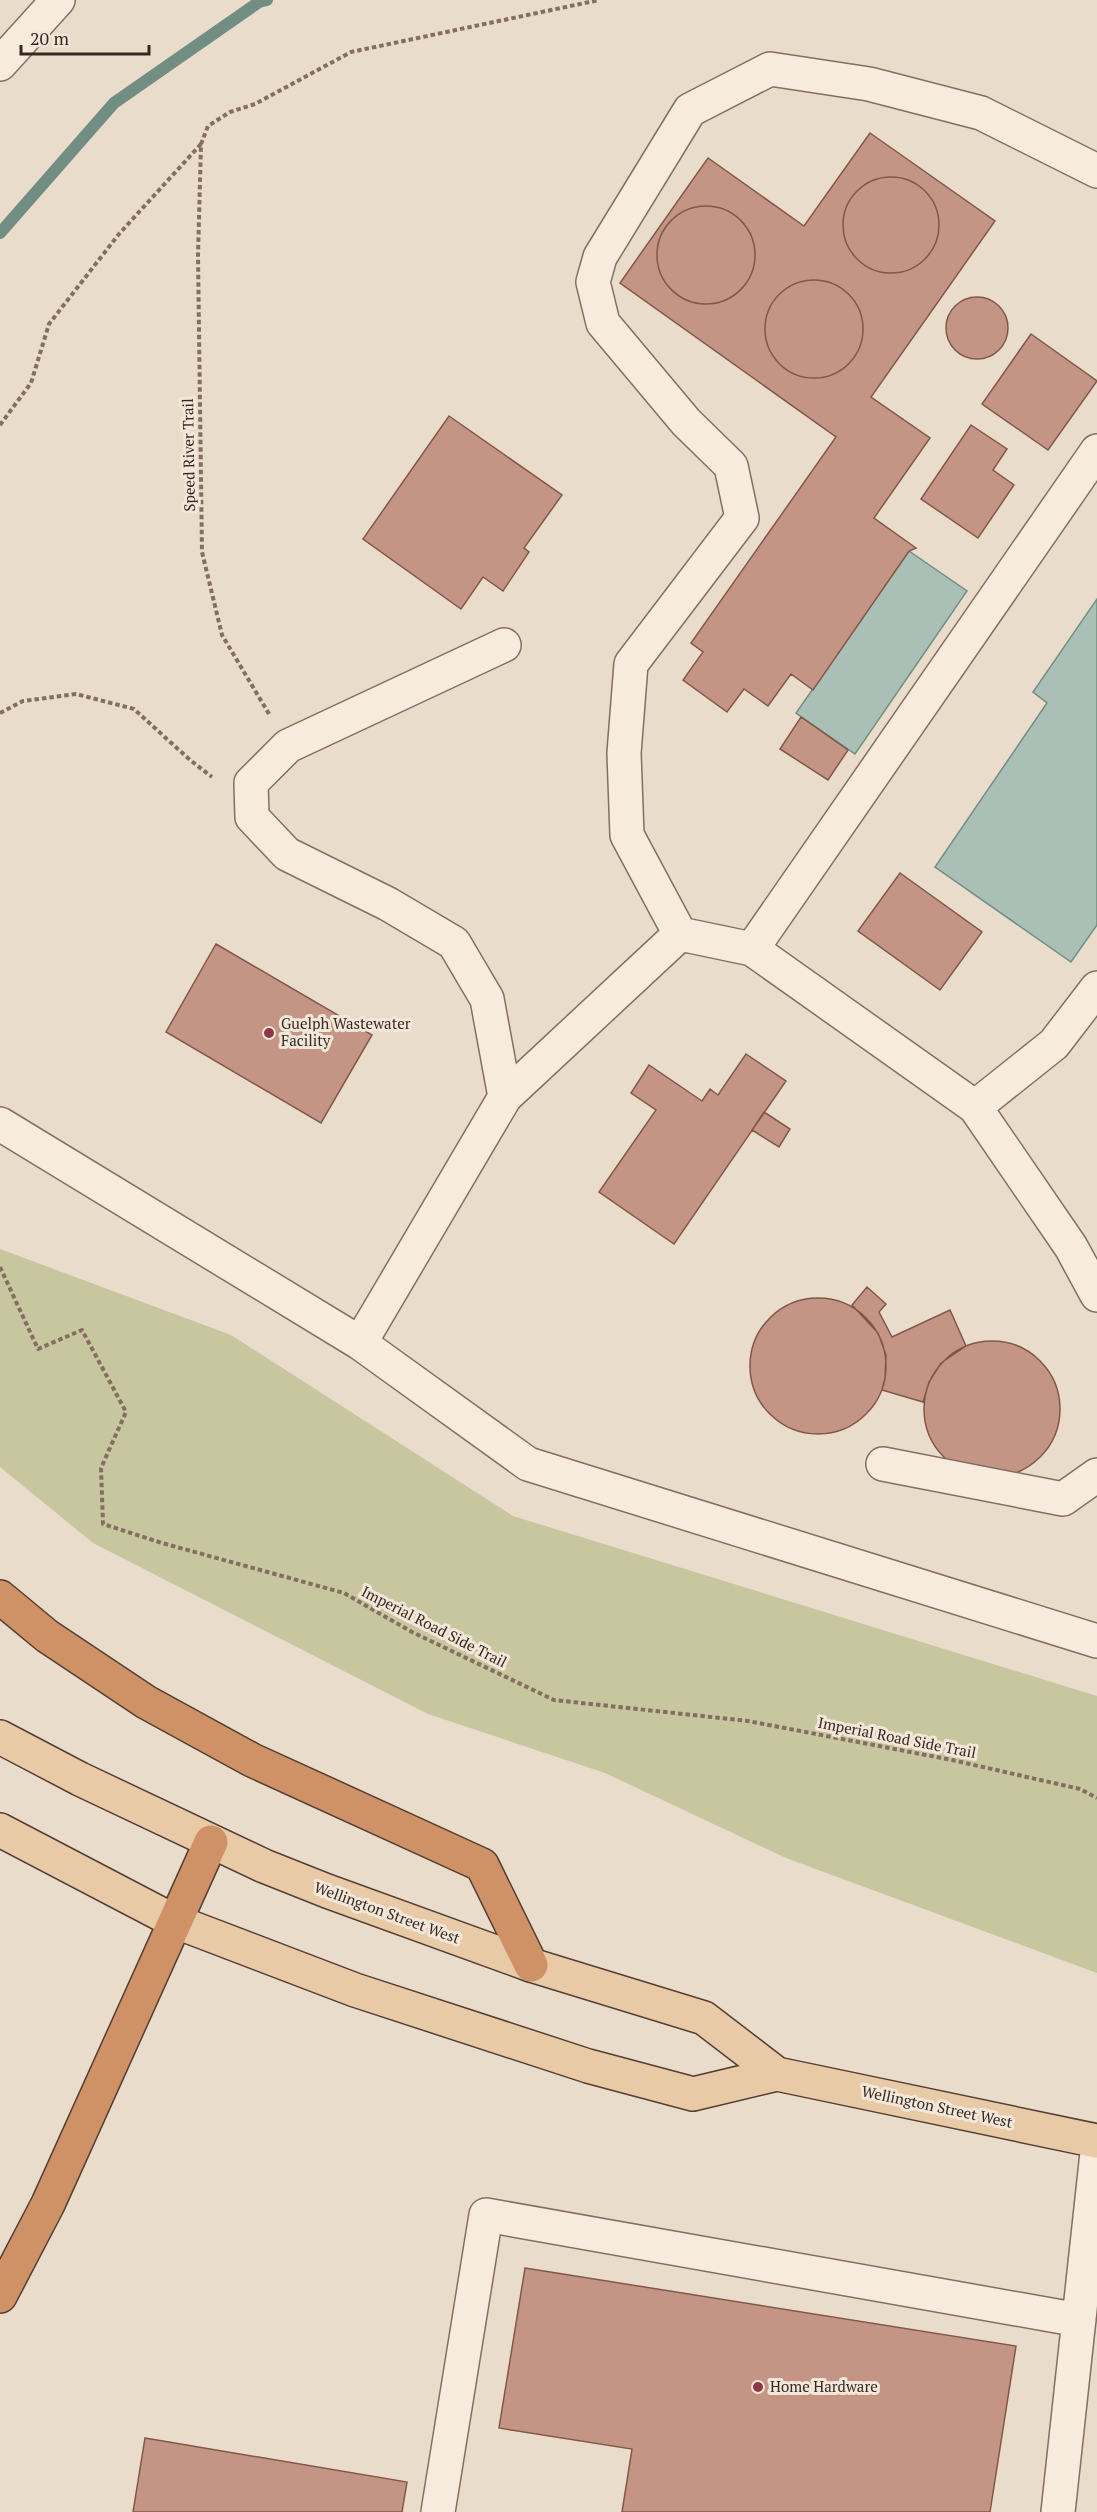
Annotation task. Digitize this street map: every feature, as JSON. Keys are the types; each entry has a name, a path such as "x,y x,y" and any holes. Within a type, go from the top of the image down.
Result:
{"highway":[{"path":"0,1597 47,1636 146,1702 252,1760 482,1865 531,1965"},
{"path":"0,2296 48,2204 211,1842"}],"main road":[{"name":"Wellington Street West","path":"0,1737 80,1779 211,1842 327,1891 531,1965 704,2018 777,2074"},
{"name":"Wellington Street West","path":"0,1830 174,1921 355,1990 588,2066 693,2094 777,2074 1097,2141"}],"lane":[{"path":"0,64 58,0"},
{"path":"680,934 627,835 624,753 631,664 742,518 731,466 686,422 603,323 593,282 600,257 690,110 770,69 868,84 981,113 1097,171"},
{"path":"752,949 1097,451"},
{"path":"504,645 288,746 251,783 251,791 252,817 287,854 388,904 454,943 487,999 505,1097"},
{"path":"680,934 752,949 975,1107 1071,1247 1097,1295"},
{"path":"360,1343 505,1097 680,934"},
{"path":"975,1107 1054,1044 1097,988"},
{"path":"0,1124 360,1343 528,1464 1097,1641"},
{"path":"883,1464 1063,1499 1097,1475"},
{"path":"1058,2512 1097,2153"},
{"path":"438,2512 486,2215 1079,2320"}],"path":[{"path":"0,425 31,383 49,324 120,234 201,144 208,126 230,112 255,104 351,52 598,0"},
{"name":"Speed River Trail","path":"201,144 198,256 202,552 222,634 288,746"},
{"path":"0,712 23,701 76,694 134,710 213,778 251,791"},
{"name":"Imperial Road Side Trail","path":"0,1267 38,1350 82,1330 126,1412 101,1468 103,1524 162,1543 344,1593 412,1632 554,1700 748,1721 952,1760 1080,1789 1097,1798"}],"shaded area":[{"path":"909,551 967,591 855,754 796,713"},
{"path":"1097,599 1097,925 1071,962 935,867 1047,703 1033,692"},
{"path":"0,1249 231,1335 513,1516 1097,1696 1097,1973 786,1858 605,1773 428,1714 93,1543 0,1467"}],"building":[{"path":"870,133 995,221 871,397 930,438 874,518 916,548 909,551 813,690 791,674 768,706 744,689 727,712 683,680 703,652 691,643 836,437 620,283 708,158 804,226"},
{"path":"882,177 900,177 918,185 931,198 939,216 936,244 918,265 900,273 882,273 864,265 851,252 843,234 843,216 851,198 864,185"},
{"path":"706,206 725,210 740,221 751,236 755,255 751,274 740,289 725,300 706,304 687,300 672,289 661,274 657,255 661,236 672,221 687,210"},
{"path":"814,280 833,284 848,295 859,310 863,329 859,348 848,363 833,374 814,378 795,374 780,363 769,348 765,329 769,310 780,295 795,284"},
{"path":"977,297 989,299 999,306 1006,316 1008,328 1006,340 999,350 989,357 977,359 965,357 955,350 948,340 946,328 948,316 955,306 965,299"},
{"path":"1031,334 1097,381 1048,450 982,404"},
{"path":"449,416 562,495 524,548 529,552 503,591 483,577 461,609 363,539"},
{"path":"971,425 1007,449 993,470 1014,485 978,538 921,499"},
{"path":"801,717 848,750 828,780 780,749"},
{"path":"900,873 982,932 940,990 858,931"},
{"name":"Guelph Wastewater Facility","path":"216,944 372,1035 321,1123 166,1032"},
{"path":"746,1054 786,1081 674,1244 599,1192 656,1110 631,1093 649,1065 702,1101 710,1089 718,1095"},
{"path":"764,1112 790,1129 779,1147 752,1130"},
{"path":"867,1287 886,1304 879,1312 892,1337 950,1310 966,1346 941,1363 929,1382 923,1402 882,1390 886,1355 878,1333 852,1305"},
{"path":"818,1298 844,1303 866,1318 881,1340 886,1366 881,1392 866,1414 844,1429 818,1434 792,1429 770,1414 755,1392 750,1366 755,1340 770,1318 792,1303"},
{"path":"992,1341 1018,1346 1040,1361 1055,1383 1060,1409 1055,1435 1040,1457 1018,1472 992,1477 966,1472 944,1457 929,1435 924,1409 929,1383 944,1361 966,1346"},
{"name":"Home Hardware","path":"525,2268 1016,2346 990,2512 622,2512 632,2449 499,2428"},
{"path":"145,2438 407,2482 402,2512 133,2512"}],"waterway":[{"path":"0,233 114,103 259,2 267,0"}],"place":[{"name":"Guelph Wastewater Facility","path":"269,1033"},
{"name":"Home Hardware","path":"758,2387"}]}
